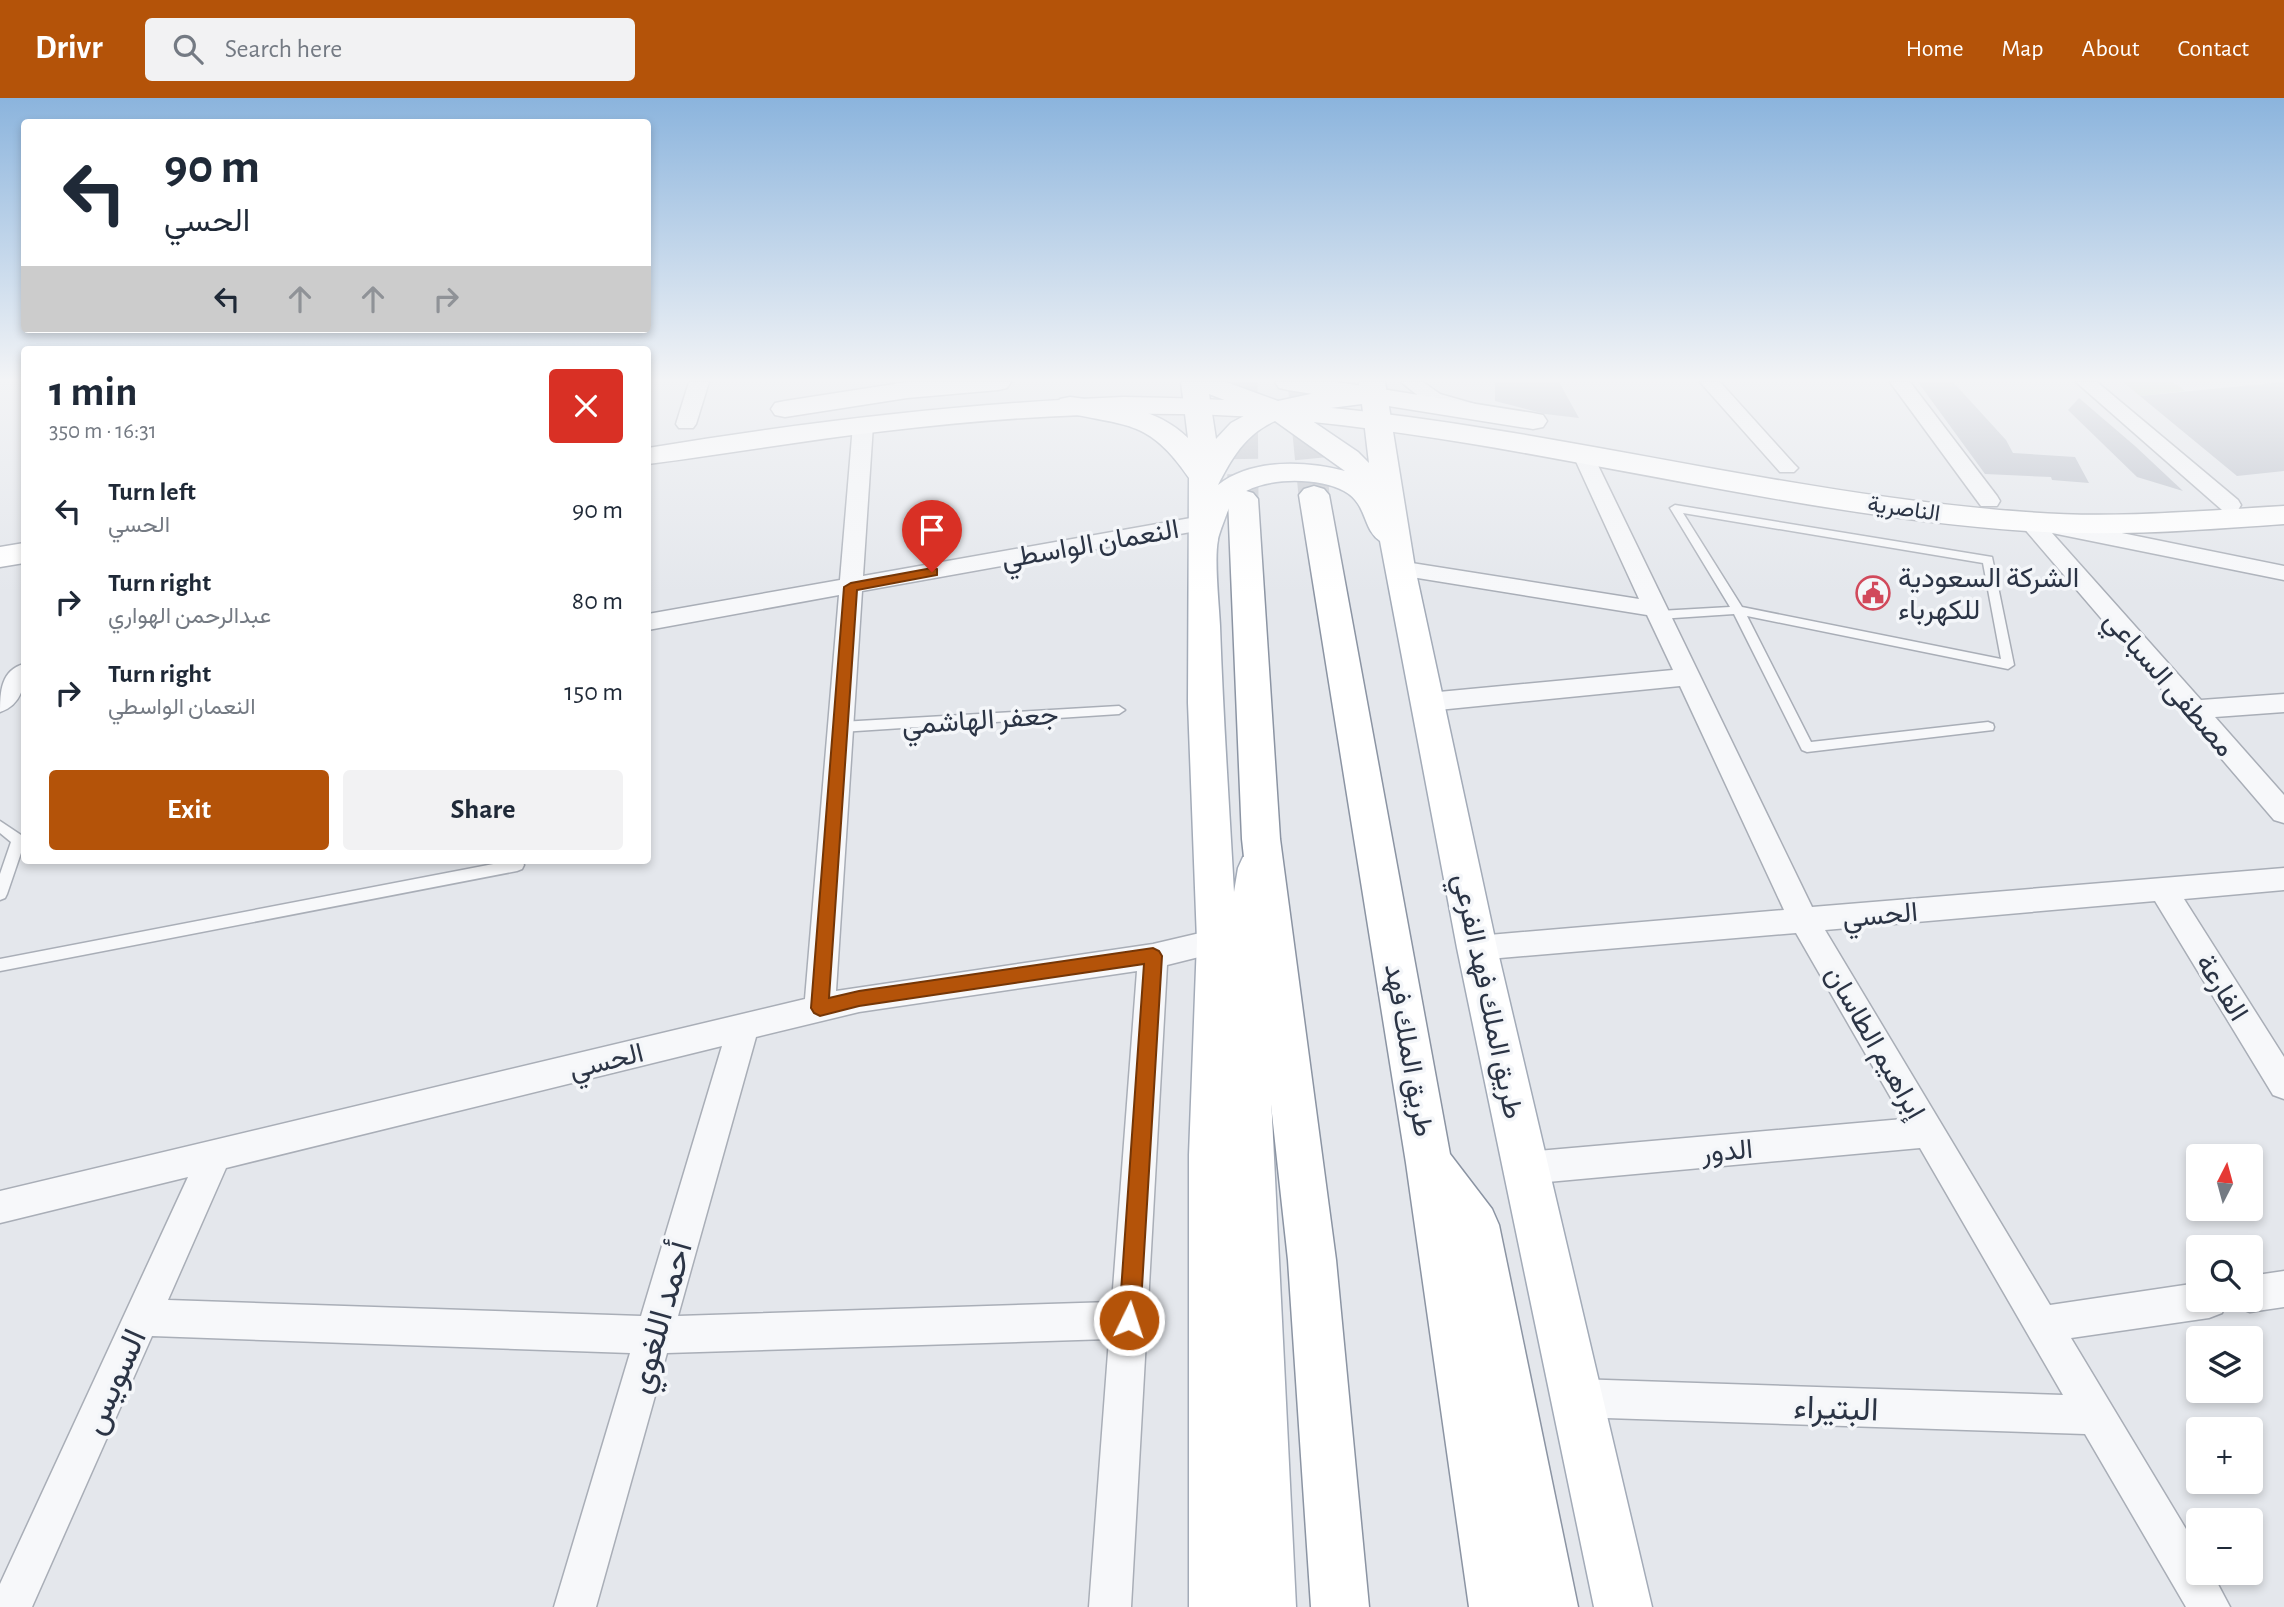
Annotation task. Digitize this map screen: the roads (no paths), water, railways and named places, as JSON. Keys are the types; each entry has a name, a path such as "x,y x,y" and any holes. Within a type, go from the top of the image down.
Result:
{"main road":[{"path":"651,456 673,452"},
{"path":"1187,452 1224,490"},
{"path":"1205,452 1224,490"},
{"path":"1226,452 1224,490 1261,839 1312,1260 1340,1607"},
{"path":"1340,452 1377,487 1397,553"},
{"name":"طريق الملك فهد الفرعي","path":"1389,452 1397,553 1477,948 1623,1607"},
{"name":"الناصرية","path":"1574,452 1900,509 2030,521 2102,523 2284,515"},
{"name":"الناصرية","path":"1703,452 1989,501 2088,505 2230,505 2284,502"},
{"path":"1203,534 1222,496 1250,479 1281,472 1316,472 1345,480 1369,495 1397,553"},
{"path":"1219,1607 1212,1155 1217,941 1205,703 1203,534 1224,490"},
{"name":"طريق الملك فهد","path":"1314,495 1429,1163 1498,1607"},
{"path":"0,530 21,526"},
{"path":"0,557 21,554"},
{"path":"1261,839 1244,974 1267,1607"},
{"path":"1429,1163 1475,1225 1549,1607"}],"street":[{"path":"820,1008 861,452"},
{"path":"1773,452 1787,468"},
{"path":"1953,452 1989,501"},
{"path":"2168,452 2230,505"},
{"name":"إبراهيم الطاسان","path":"1583,455 1804,921 2209,1607"},
{"path":"2030,521 2284,573"},
{"name":"مصطفى السباعي","path":"2030,521 2284,813"},
{"name":"النعمان الواسطي","path":"651,621 851,587 1203,534"},
{"path":"1397,553 1657,612"},
{"path":"0,703 21,676"},
{"path":"1428,702 1688,677"},
{"path":"2193,710 2284,703"},
{"name":"الحسي","path":"1477,948 2284,879"},
{"name":"الفارعة","path":"2162,889 2284,1085"},
{"name":"الحسي","path":"0,1207 859,999 1153,956 1217,941"},
{"path":"1110,1607 1153,956"},
{"name":"أحمد اللغوي","path":"575,1607 743,1027"},
{"name":"الدور","path":"1526,1168 1929,1132"},
{"name":"السويس","path":"12,1607 215,1155"},
{"path":"2263,1292 2284,1289"},
{"path":"2042,1324 2186,1303"},
{"path":"142,1317 653,1335 1129,1320"},
{"name":"البتيراء","path":"1576,1398 2096,1415"}],"lane":[{"path":"1657,612 1738,610 2008,665 1988,560 1675,508 1738,610 1807,747 1988,727"},
{"name":"جعفر الهاشمي","path":"841,727 1119,710"},
{"path":"0,894 19,840 1,829"},
{"path":"0,965 517,865"}],"tunnel":[{"path":"1243,452 1243,499"},
{"path":"1310,452 1314,495"}],"place":[{"name":"الشركة السعودية للكهرباء","path":"1873,593"}]}
